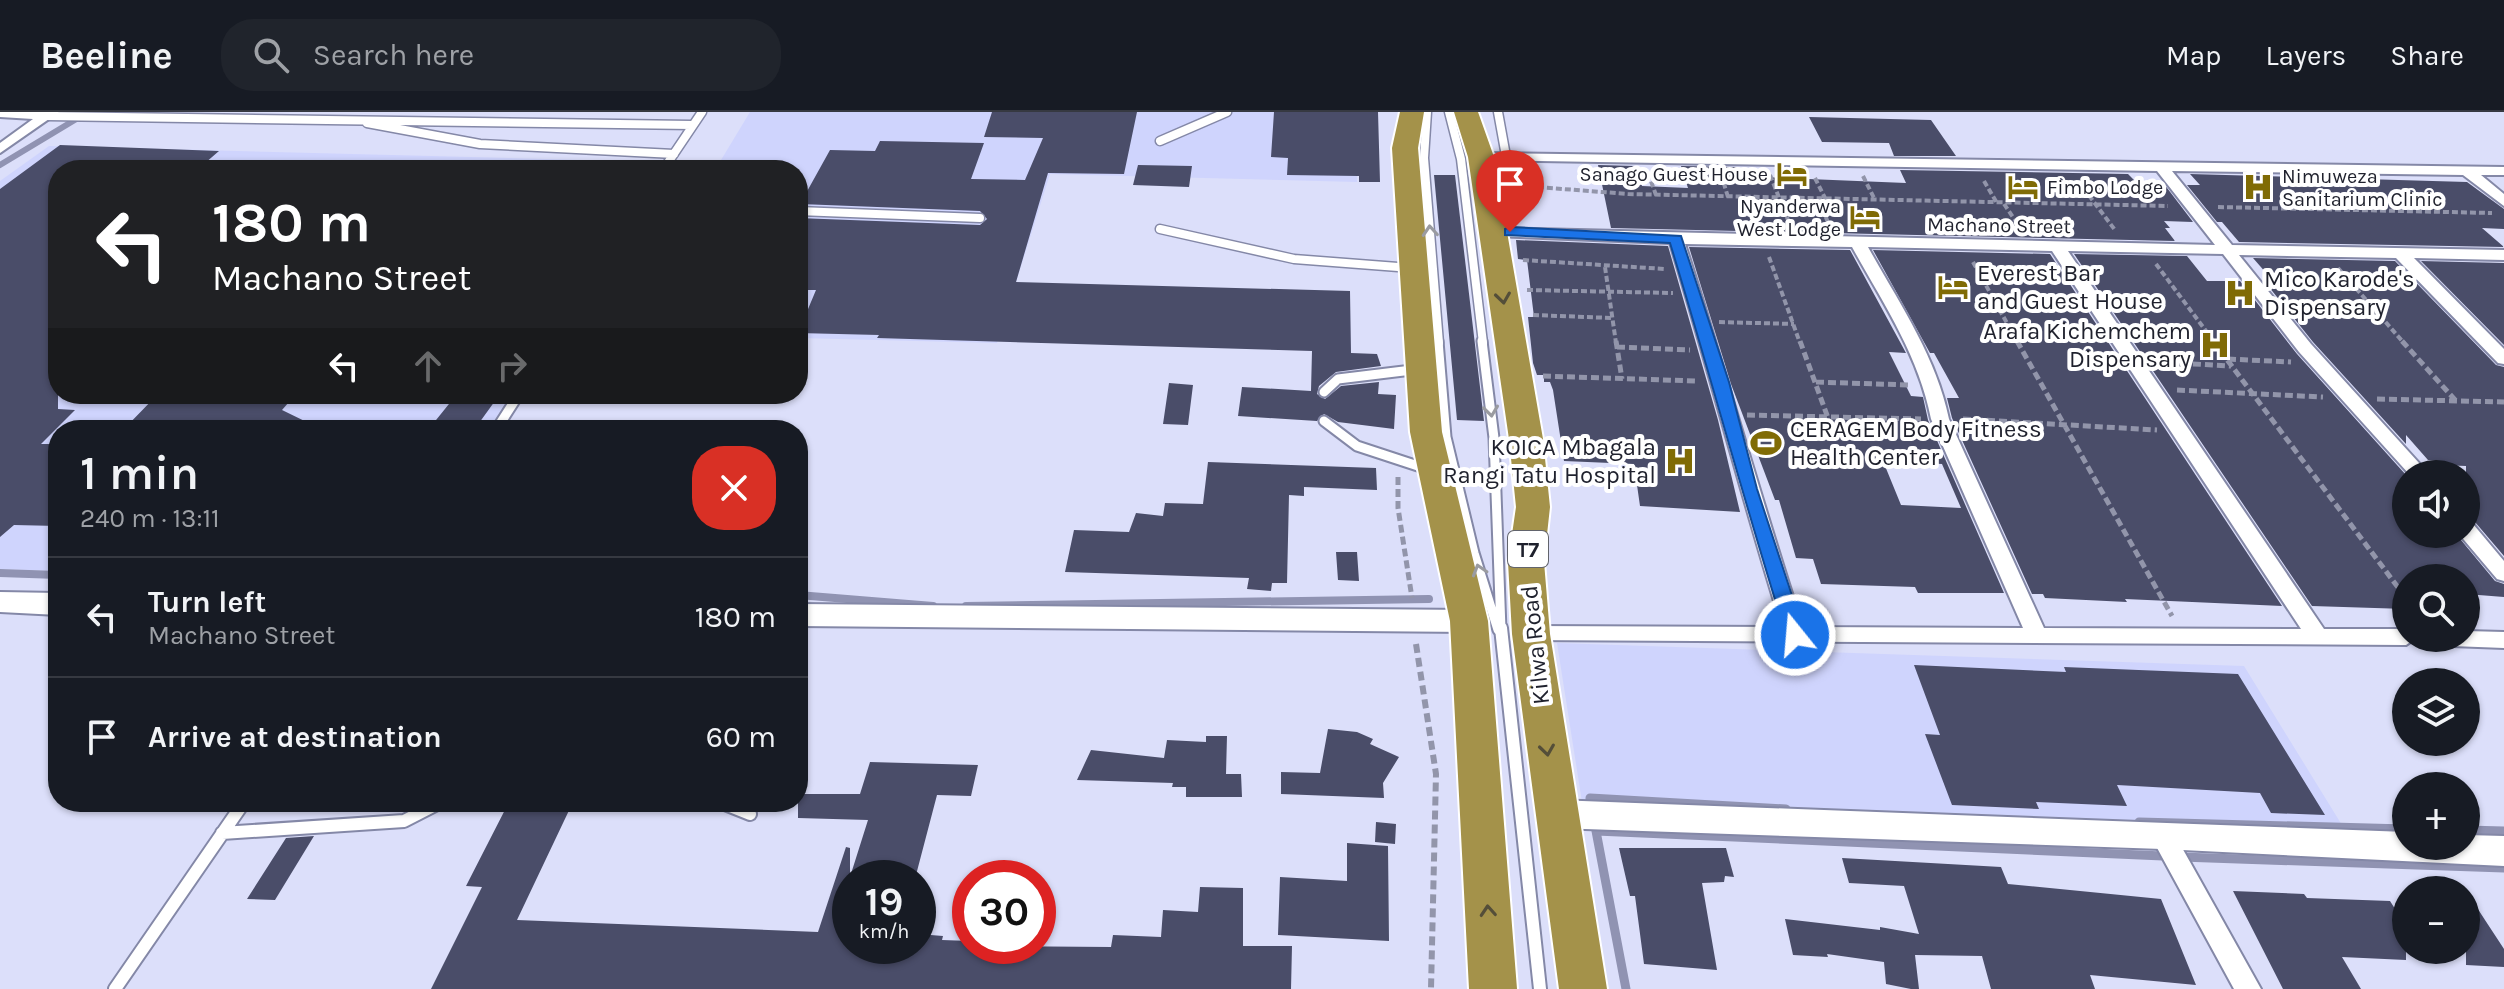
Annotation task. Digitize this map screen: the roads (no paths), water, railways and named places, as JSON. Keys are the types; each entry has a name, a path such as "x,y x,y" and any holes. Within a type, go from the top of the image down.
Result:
{"highway":[{"path":"1412,112 1405,148 1420,369 1433,471 1469,621 1493,989"},
{"name":"Kilwa Road","path":"1466,112 1494,160 1500,273 1526,439 1533,507 1516,639 1556,814 1583,989"}],"street":[{"path":"0,113 49,114"},
{"path":"0,149 49,114"},
{"path":"1494,160 1777,153 2504,163"},
{"path":"1494,160 2504,171"},
{"path":"2161,166 2320,363 2407,460"},
{"path":"2466,170 2504,202"},
{"path":"1676,239 1721,382 1748,489 1795,635"},
{"name":"Machano Street","path":"1500,273 1676,239 2228,249 2403,256 2504,255"},
{"path":"1858,243 1933,385 1940,419 2037,636"},
{"path":"2056,245 2316,634"},
{"path":"2403,256 2504,359"},
{"path":"2480,546 2504,574"},
{"path":"0,602 48,604"},
{"path":"808,615 1412,618 1469,621"},
{"path":"1516,639 1795,635 2392,637"},
{"path":"2480,639 2504,640"},
{"path":"1556,814 2162,835 2504,851"},
{"path":"2162,835 2248,989"}],"lane":[{"path":"670,160 702,112"},
{"path":"1160,141 1227,112"},
{"path":"1427,112 1424,158 1446,437 1474,553 1516,639"},
{"path":"1449,112 1461,159 1516,639 1540,989"},
{"path":"1494,160 1498,112"},
{"path":"49,114 692,125"},
{"path":"350,118 453,139 562,149 674,154"},
{"path":"808,211 980,218"},
{"path":"1160,229 1294,259 1413,268"},
{"path":"1324,392 1338,379 1420,369"},
{"path":"1324,421 1335,436 1349,443 1433,471"},
{"path":"115,989 237,812"},
{"path":"222,833 404,821 422,812"},
{"path":"745,812 750,814"}],"waterway":[{"path":"0,165 88,112"},
{"path":"0,573 48,575"},
{"path":"808,596 933,606"},
{"path":"966,606 1429,599"},
{"path":"1590,801 1590,798 1786,809"},
{"path":"2139,822 2392,829"},
{"path":"2480,830 2504,831"},
{"path":"1626,989 1596,831 2163,856"},
{"path":"2181,857 2504,868"}],"place":[{"name":"Sanago Guest House","path":"1792,174"},
{"name":"Fimbo Lodge","path":"2023,187"},
{"name":"Nimuweza Sanitarium Clinic","path":"2258,187"},
{"name":"Nyanderwa West Lodge","path":"1865,217"},
{"name":"Everest Bar and Guest House","path":"1953,287"},
{"name":"Mico Karode's Dispensary","path":"2240,293"},
{"name":"Arafa Kichemchem Dispensary","path":"2215,345"},
{"name":"CERAGEM Body Fitness Health Center","path":"1766,443"},
{"name":"KOICA Mbagala Rangi Tatu Hospital","path":"1680,461"}]}
